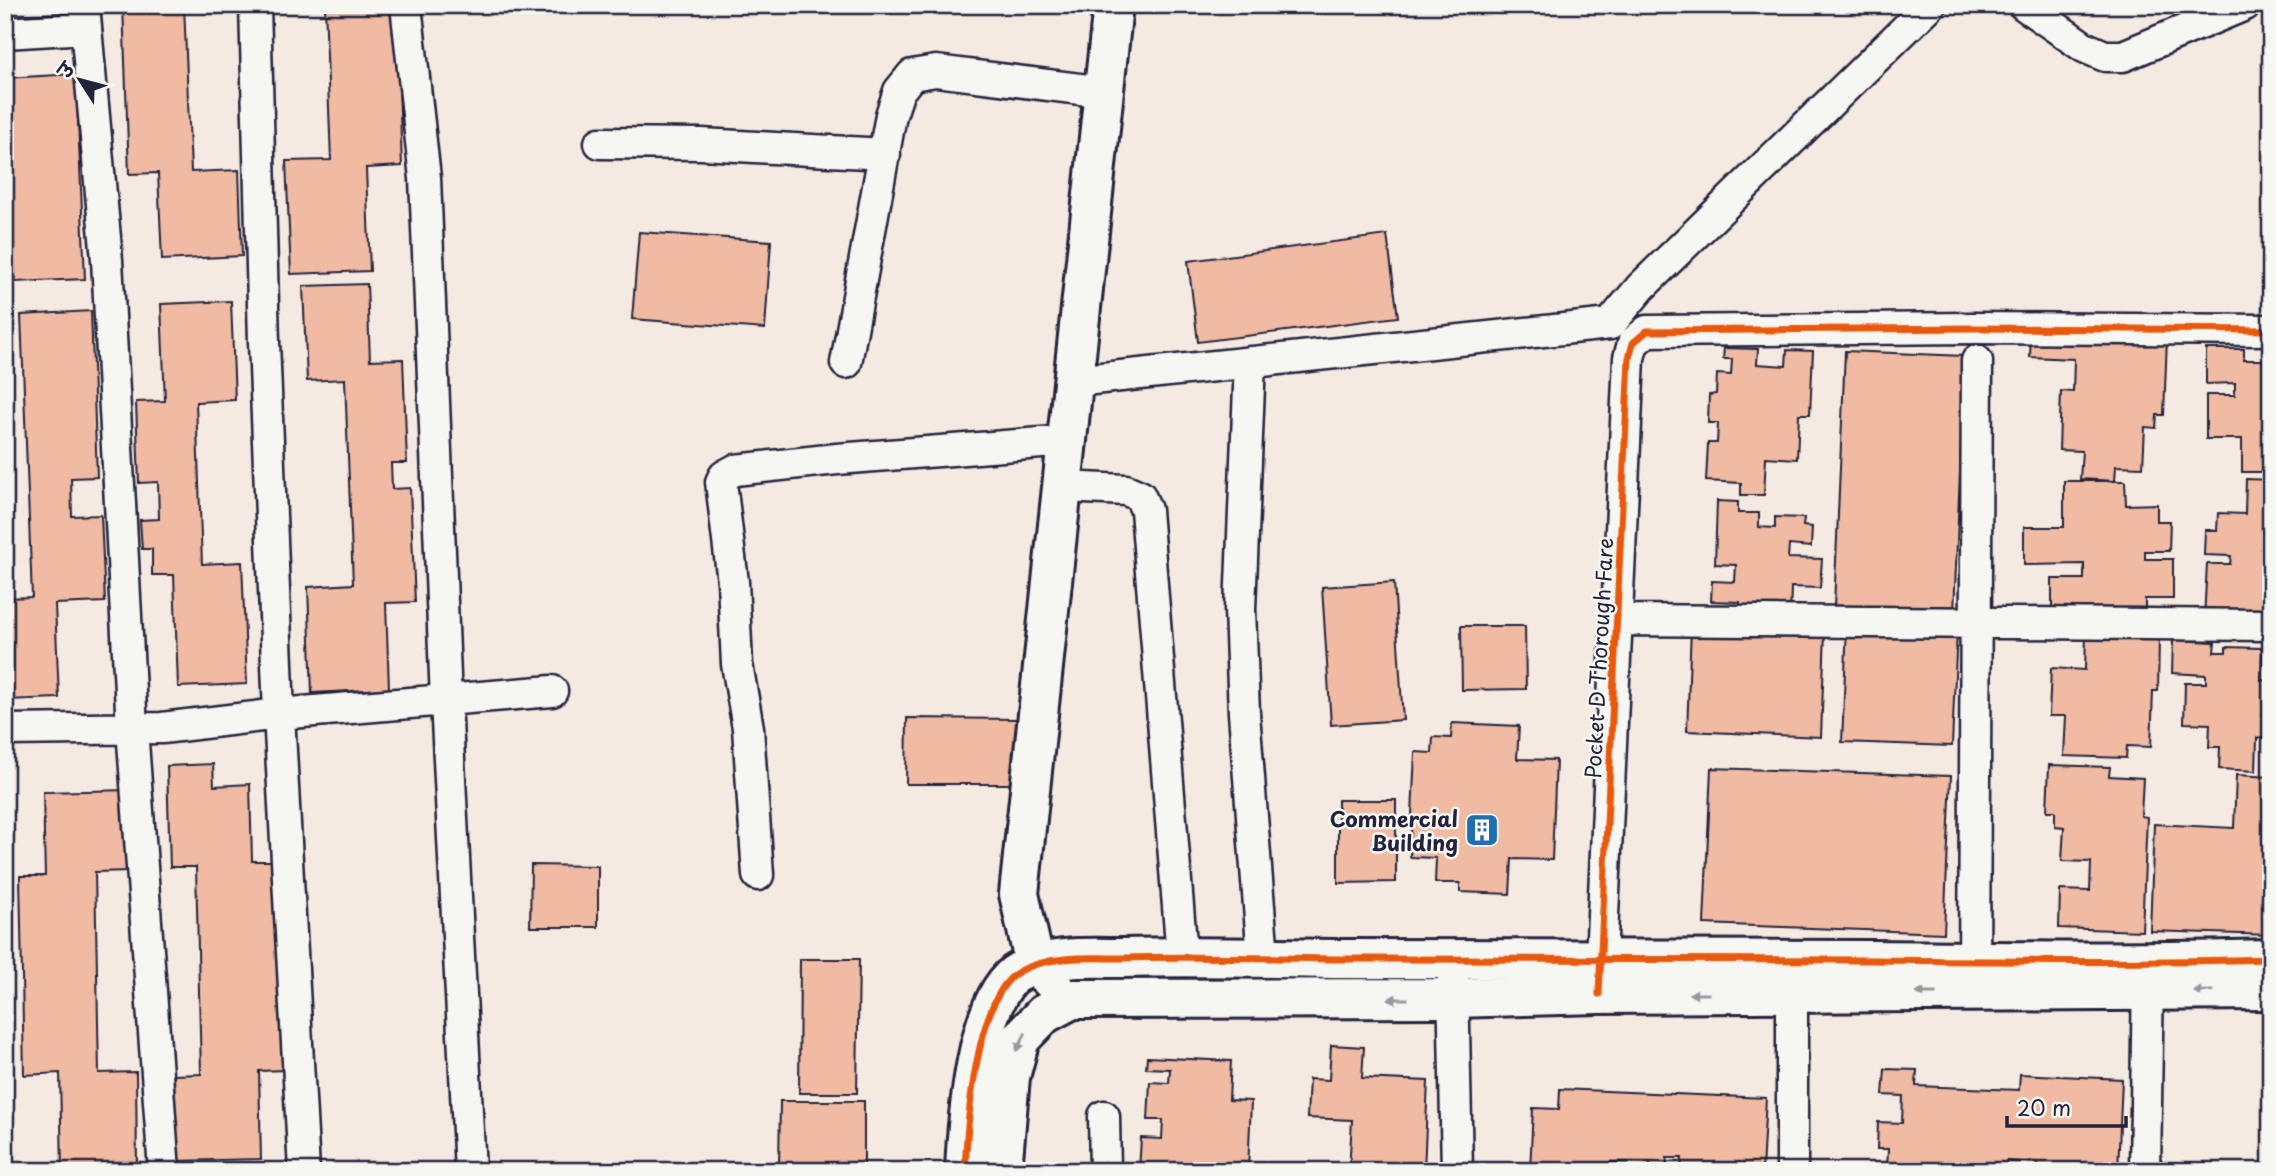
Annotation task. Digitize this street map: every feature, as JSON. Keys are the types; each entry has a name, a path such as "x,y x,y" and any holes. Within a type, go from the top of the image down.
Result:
{"street":[{"path":"255,5 264,342 279,714 304,1171"},
{"path":"406,5 425,178 446,701 470,1171"},
{"path":"1072,999 1035,965 1019,894 1113,5"},
{"path":"1074,381 1611,324 1641,287 1930,5"},
{"path":"2024,5 2084,47 2105,56 2123,56 2245,5"},
{"path":"5,33 85,17 107,260 132,728 164,1171"},
{"path":"846,363 891,115 900,91 912,75 936,71 1104,92"},
{"path":"600,143 885,154"},
{"name":"Pocket D Thorough Fare","path":"1600,977 1629,358 1633,344 1647,331 1974,328 2271,330"},
{"path":"1974,977 1977,361"},
{"path":"1250,362 1240,609 1244,713 1264,958"},
{"path":"758,875 748,728 737,664 733,582 721,482 724,477 735,470 824,460 1067,441"},
{"path":"1063,487 1126,490 1140,496 1146,509 1182,956"},
{"path":"1617,620 2271,625"},
{"path":"5,730 162,728 279,714 552,691"},
{"path":"965,1171 976,1066 991,1007 1017,972 1035,965 1070,959 1182,956 1452,959 1600,977 2148,976 2271,990"},
{"path":"1452,959 1457,1171"},
{"path":"2148,976 2271,960"},
{"path":"2144,1171 2148,976"},
{"path":"1002,1171 1010,1077 1020,1039 1044,1013 1072,999 1453,999 1600,977"},
{"path":"1792,977 1792,1171"},
{"path":"1104,1116 1105,1171"}],"building":[{"path":"123,5 184,5 191,172 239,170 242,256 162,260 158,173 129,174"},
{"path":"325,5 396,5 402,166 366,168 370,271 291,274 286,161 331,160"},
{"path":"76,74 85,279 15,282 11,177 5,177 5,78"},
{"path":"639,232 771,241 765,329 632,319"},
{"path":"1387,235 1398,317 1198,342 1188,261"},
{"path":"367,284 370,360 403,359 407,463 391,463 392,489 410,488 415,602 386,603 389,689 312,693 308,587 353,584 345,379 307,381 303,286"},
{"path":"231,301 235,400 196,402 202,564 242,562 247,684 178,687 174,575 152,575 152,549 142,549 140,520 159,519 158,482 139,483 136,402 165,401 161,304"},
{"path":"91,311 97,477 71,478 72,516 101,515 105,602 55,604 59,698 5,700 5,598 32,597 21,315"},
{"path":"2031,333 2167,338 2164,415 2157,415 2156,428 2145,427 2143,467 2116,466 2115,481 2080,479 2082,451 2059,450 2061,391 2073,392 2074,359 2030,357"},
{"path":"1724,348 1758,349 1757,364 1786,366 1787,350 1813,351 1810,414 1799,414 1797,459 1766,457 1764,495 1741,495 1741,483 1706,481 1708,443 1717,443 1718,423 1708,423 1709,395 1716,394 1717,374 1731,375 1732,359 1723,359"},
{"path":"2206,349 2244,349 2244,360 2271,360 2271,472 2242,472 2242,439 2206,439 2206,395 2235,395 2235,383 2206,384"},
{"path":"1845,351 1965,356 1954,612 1834,607"},
{"path":"2246,479 2271,480 2271,620 2204,618 2207,564 2230,564 2231,556 2204,555 2205,530 2217,530 2218,513 2245,514"},
{"path":"2064,481 2125,481 2126,505 2157,504 2157,521 2170,521 2169,551 2145,551 2145,559 2173,559 2173,599 2145,599 2145,610 2052,622 2052,579 2084,579 2084,564 2024,565 2024,527 2064,527"},
{"path":"1717,501 1738,502 1738,513 1759,513 1759,527 1775,528 1775,517 1804,518 1803,526 1812,527 1811,547 1789,545 1788,558 1822,559 1820,588 1791,587 1790,621 1739,619 1740,602 1711,601 1712,581 1735,582 1736,565 1715,564"},
{"path":"1394,582 1403,720 1331,725 1322,587"},
{"path":"1847,625 1957,629 1952,746 1842,742"},
{"path":"1461,626 1525,626 1526,689 1462,690"},
{"path":"1691,627 1825,632 1821,737 1687,731"},
{"path":"2086,635 2159,638 2158,691 2153,691 2151,747 2127,746 2126,758 2064,756 2066,716 2049,716 2051,668 2085,670"},
{"path":"2173,640 2215,642 2214,652 2226,652 2226,647 2262,648 2261,680 2271,681 2271,738 2257,738 2256,771 2219,769 2220,747 2209,747 2210,724 2184,723 2185,683 2206,683 2206,675 2172,673"},
{"path":"907,718 1022,719 1021,784 906,784"},
{"name":"Commercial Building","path":"1452,723 1519,726 1517,759 1556,760 1552,860 1512,859 1510,894 1460,892 1460,883 1435,883 1436,858 1410,857 1415,752 1432,753 1433,737 1451,738"},
{"path":"213,764 214,786 250,784 252,861 280,861 285,1070 259,1071 261,1159 176,1161 174,1075 201,1074 196,867 170,867 167,766"},
{"path":"2049,765 2110,767 2109,776 2143,778 2141,816 2147,817 2142,931 2059,928 2060,890 2090,891 2091,862 2062,861 2064,827 2055,826 2055,811 2047,811"},
{"path":"1711,768 1951,776 1944,933 1704,924"},
{"path":"2236,775 2271,777 2271,935 2150,931 2154,824 2234,828"},
{"path":"129,790 130,871 95,872 99,1073 136,1072 137,1171 62,1171 60,1073 24,1075 20,876 45,876 43,792"},
{"path":"1338,800 1396,800 1396,882 1338,883"},
{"path":"531,865 598,866 598,927 530,927"},
{"path":"800,959 859,959 857,1093 799,1093"},
{"path":"1331,1045 1364,1047 1362,1078 1428,1081 1424,1171 1349,1171 1352,1120 1307,1118 1309,1079 1329,1080"},
{"path":"1147,1057 1231,1061 1229,1100 1251,1101 1248,1171 1139,1171 1141,1138 1162,1139 1163,1120 1148,1120 1150,1082 1169,1083 1170,1069 1146,1068"},
{"path":"1885,1069 1917,1070 1916,1086 2019,1090 2020,1074 2122,1079 2118,1171 2038,1171 2038,1163 2007,1161 2006,1171 1876,1171 1876,1168 1887,1169 1888,1149 1877,1149 1878,1122 1902,1123 1903,1096 1883,1095"},
{"path":"1560,1089 1766,1098 1762,1171 1739,1171 1739,1166 1722,1165 1722,1171 1681,1171 1682,1158 1667,1158 1666,1171 1649,1171 1650,1163 1611,1162 1611,1171 1530,1171 1533,1108 1559,1109"},
{"path":"780,1101 864,1101 864,1169 779,1168"},
{"path":"2204,1166 2255,1169 2255,1171 2204,1171"}],"cycle path":[{"path":"1599,994 1629,358 1633,343 1647,331 1974,328 2271,330"},
{"path":"965,1171 968,1124 977,1062 993,1005 1005,984 1020,971 1044,962 1083,958 1175,957 2072,961 2271,959"}],"place":[{"name":"Commercial Building","path":"1482,830"}]}
